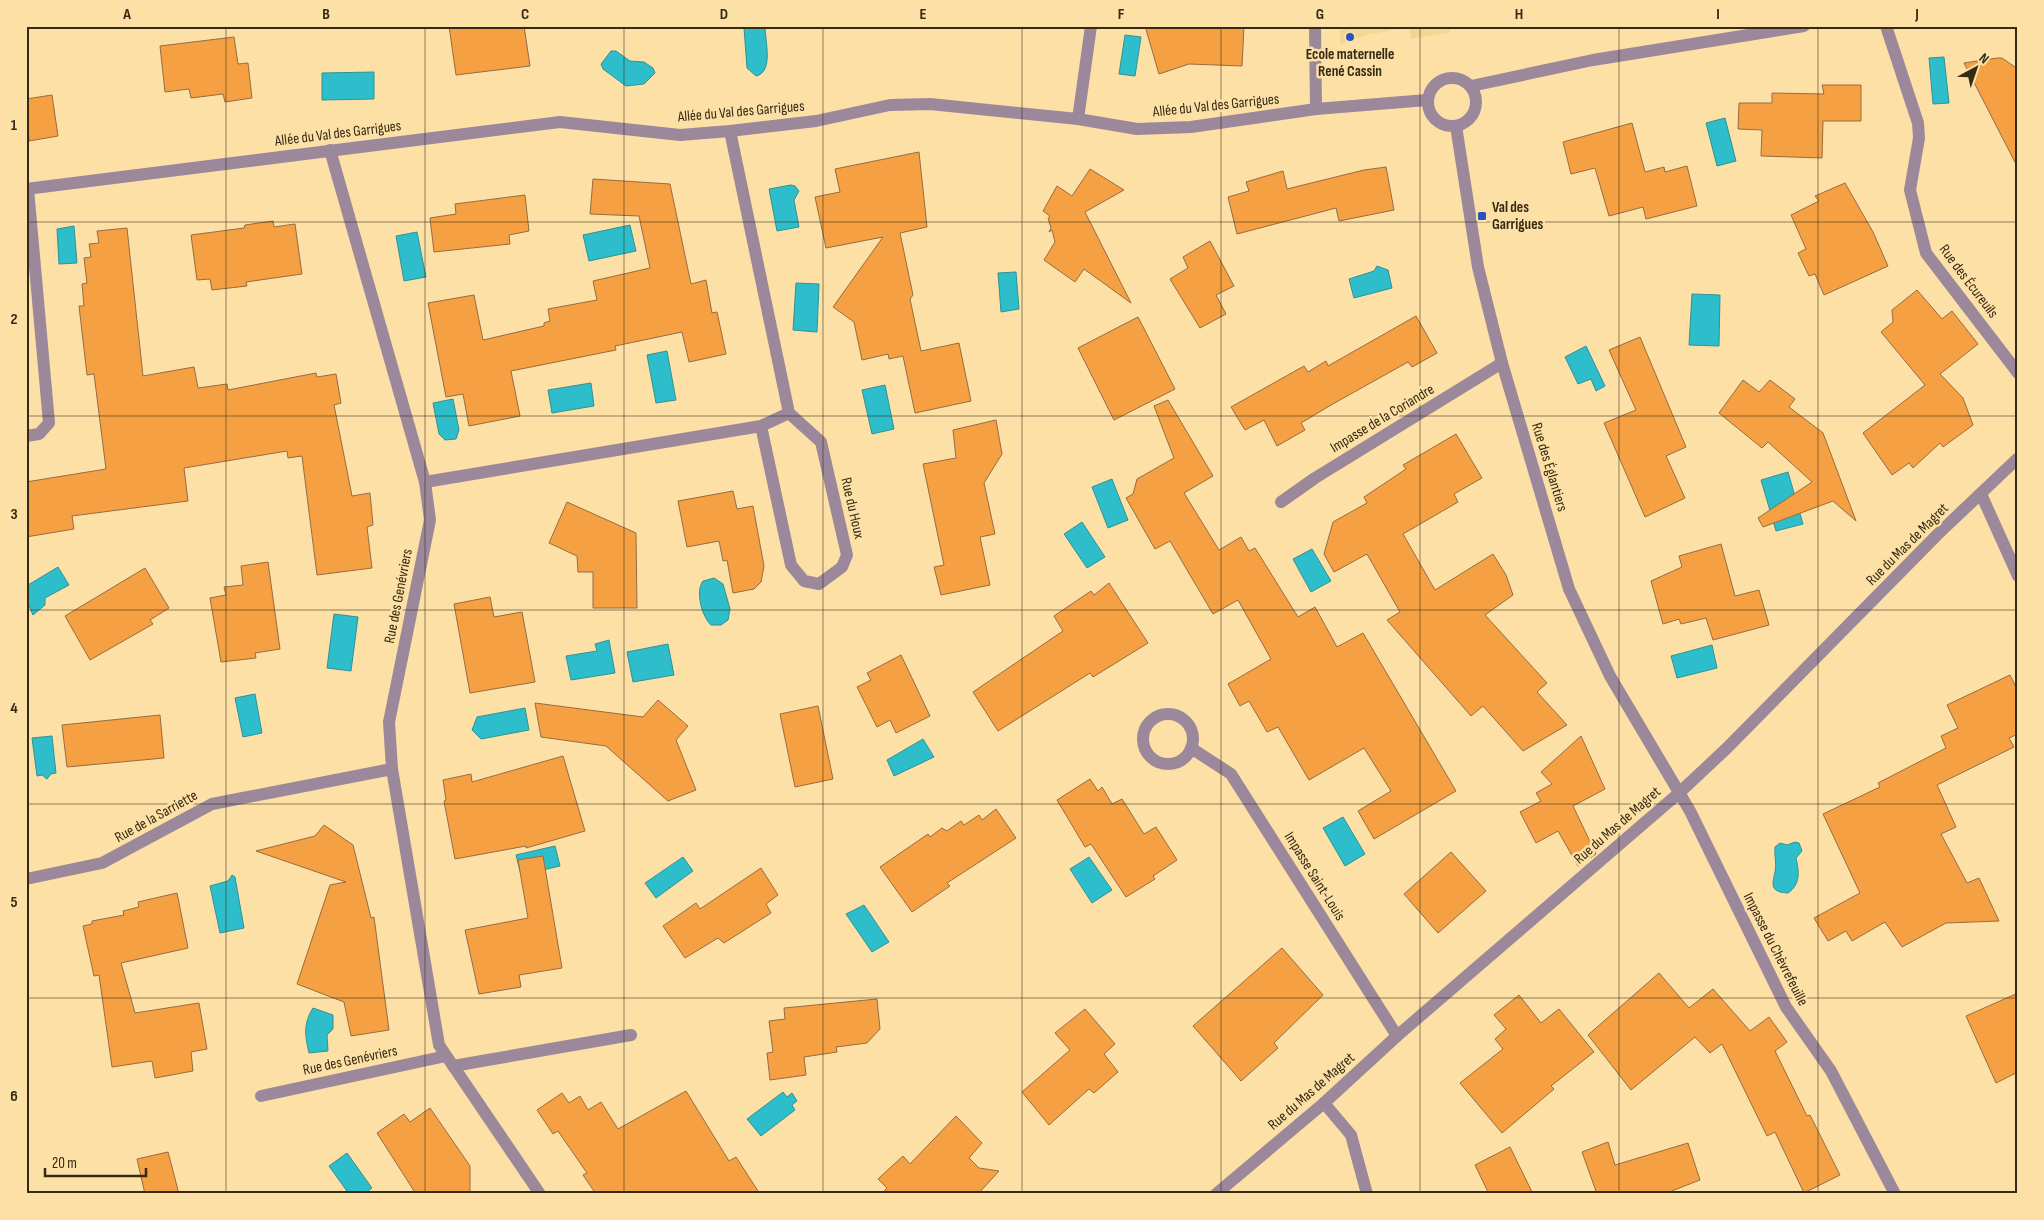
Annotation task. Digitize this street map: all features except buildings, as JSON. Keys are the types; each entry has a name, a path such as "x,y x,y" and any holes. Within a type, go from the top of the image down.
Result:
{"street":[{"path":"1078,119 1091,26"},
{"path":"1315,26 1316,109"},
{"path":"1470,86 1593,60 1804,26"},
{"name":"Rue des Écureuils","path":"1886,26 1918,123 1920,138 1910,190 1926,254 2018,373"},
{"path":"1456,78 1470,86 1477,99 1470,120 1456,126 1449,126 1430,115 1427,100 1429,92 1440,80 1456,78"},
{"name":"Allée du Val des Garrigues","path":"27,189 560,122 680,134 730,131 816,121 890,105 930,104 1078,119 1137,129 1191,127 1316,109 1427,100"},
{"name":"Rue des Églantiers","path":"1456,126 1478,267 1502,363 1569,589 1610,676 1679,793"},
{"path":"424,482 761,426 789,413 730,131"},
{"name":"Rue des Genévriers","path":"330,150 424,482 430,520 389,722 392,769 439,1045 540,1194"},
{"path":"26,436 39,434 49,422 27,189"},
{"name":"Impasse de la Coriandre","path":"1280,502 1315,478 1502,363"},
{"name":"Rue du Houx","path":"761,426 791,565 804,581 819,584 842,568 847,555 821,442 789,413"},
{"name":"Rue du Mas de Magret","path":"1216,1194 1324,1103 1397,1036 1679,793 1727,748 1938,534 2018,458"},
{"path":"1981,494 2018,576"},
{"name":"Impasse Saint-Louis","path":"1191,748 1231,774 1397,1036"},
{"name":"Rue de la Sarriette","path":"26,878 102,863 212,804 392,769"},
{"name":"Impasse du Chèvrefeuille","path":"1679,793 1690,811 1786,1007 1831,1071 1895,1194"},
{"name":"Rue des Genévriers","path":"261,1096 449,1061 631,1035"},
{"path":"1324,1103 1351,1135 1367,1194"}],"shaded area":[{"name":"Ecole maternelle René Cassin","path":"1340,26 1449,26 1450,33 1411,39 1409,27 1366,35 1340,44"}],"water":[{"path":"765,26 767,62 762,73 756,76 747,68 744,28"},
{"path":"1125,35 1141,37 1135,76 1119,74"},
{"path":"611,51 616,51 630,61 644,62 653,68 655,73 644,84 626,86 603,69 601,64"},
{"path":"1944,57 1949,103 1933,104 1929,58"},
{"path":"374,72 374,99 322,100 322,73"},
{"path":"1725,118 1736,161 1717,166 1706,123"},
{"path":"795,186 799,191 794,200 799,227 777,231 769,189"},
{"path":"630,225 636,251 589,261 583,235"},
{"path":"74,226 77,263 59,264 57,229"},
{"path":"417,232 426,277 404,281 396,236"},
{"path":"1377,266 1388,270 1392,288 1354,298 1349,279 1374,271"},
{"path":"1016,272 1019,309 1001,312 998,273"},
{"path":"796,283 819,284 817,332 793,330"},
{"path":"1692,294 1720,295 1719,346 1689,345"},
{"path":"1586,346 1605,386 1596,391 1591,379 1578,384 1565,357"},
{"path":"667,351 676,400 656,403 647,355"},
{"path":"591,383 594,406 552,413 548,390"},
{"path":"885,385 894,429 872,434 862,390"},
{"path":"453,399 459,430 456,439 445,440 439,434 433,403"},
{"path":"1788,472 1803,524 1776,531 1761,480"},
{"path":"1112,479 1128,520 1108,528 1092,487"},
{"path":"1082,522 1105,557 1087,568 1064,534"},
{"path":"1312,549 1331,581 1311,592 1293,559"},
{"path":"58,567 69,585 45,598 45,605 33,615 26,599 28,585"},
{"path":"714,578 723,584 730,609 728,620 721,625 711,625 702,610 701,604 700,591 703,581"},
{"path":"334,614 358,617 351,671 327,668"},
{"path":"609,640 615,673 571,680 566,656 597,651 595,644"},
{"path":"668,644 674,675 633,682 627,652"},
{"path":"1712,645 1717,668 1677,678 1671,656"},
{"path":"255,694 262,733 243,737 235,698"},
{"path":"525,708 529,730 481,739 472,730 477,717"},
{"path":"52,736 56,773 51,774 47,779 42,775 37,776 32,738"},
{"path":"923,739 934,757 894,776 887,760"},
{"path":"1343,817 1365,854 1345,866 1323,828"},
{"path":"1795,842 1799,843 1802,851 1796,858 1797,881 1788,893 1778,891 1773,884 1776,866 1775,847 1780,843 1787,845"},
{"path":"555,846 560,866 521,875 516,855"},
{"path":"683,857 693,871 656,898 645,883"},
{"path":"1089,857 1112,890 1092,903 1070,869"},
{"path":"232,875 235,877 244,928 220,933 210,886 228,881"},
{"path":"864,905 889,942 872,952 846,914"},
{"path":"313,1008 333,1015 333,1029 327,1035 328,1051 309,1053 306,1025"},
{"path":"783,1092 787,1097 792,1093 797,1101 792,1105 795,1110 761,1136 747,1119"},
{"path":"347,1153 372,1188 364,1194 349,1194 329,1166"}],"place":[{"name":"Ecole maternelle René Cassin","path":"1350,37"},
{"name":"Val des Garrigues","path":"1482,216"}]}
